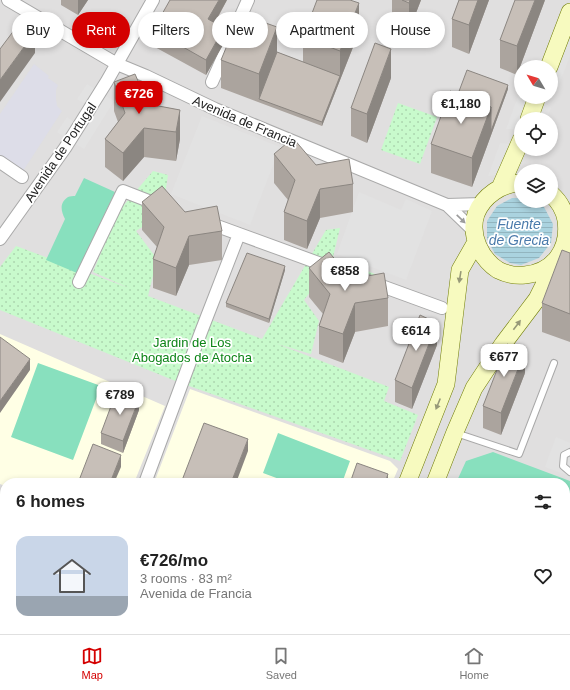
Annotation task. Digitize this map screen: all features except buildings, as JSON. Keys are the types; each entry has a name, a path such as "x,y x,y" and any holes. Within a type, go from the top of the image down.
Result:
{"main road":[{"path":"551,60 570,12"},
{"path":"500,188 514,156"},
{"path":"514,183 500,188 490,194 476,214 476,237 484,258 499,270 516,276 535,274 551,265 567,249 567,204 558,200"},
{"path":"409,478 446,384 460,270 476,237"},
{"path":"437,478 474,388 503,344 537,299 548,279 551,265"}],"street":[{"name":"Avenida de Francia","path":"8,0 117,64 215,109 447,205 482,204"},
{"name":"Avenida de Portugal","path":"0,239 65,148 107,81 153,0"},
{"path":"212,82 248,0"},
{"path":"0,162 22,177"},
{"path":"79,282 123,191 166,207"},
{"name":"Avenida de Francia","path":"447,205 476,237"},
{"path":"195,218 442,308"},
{"path":"147,478 239,234"}],"lane":[{"path":"455,432 519,454 554,363"},
{"path":"570,452 564,455 563,466 570,472"}],"shaded area":[{"path":"0,0 570,0 570,478 0,478"},
{"path":"570,31 570,56 558,87 558,62"},
{"path":"34,64 49,76 48,78 58,85 56,90 57,106 62,111 23,171 0,155 0,114"},
{"path":"87,84 95,89 85,104 77,99"},
{"path":"106,96 114,101 84,149 76,144"},
{"path":"515,104 525,104 522,112 514,112 514,129 506,129"},
{"path":"542,104 546,104 551,108 550,112 539,112"},
{"path":"202,116 280,147 250,225 171,194"},
{"path":"67,117 74,122 65,137 57,132"},
{"path":"500,143 511,144 498,175 488,176"},
{"path":"359,192 401,210 406,199 432,211 406,280 337,254"},
{"path":"0,334 165,406 136,478 0,478"},
{"path":"190,389 390,461 398,469 394,478 156,478"},
{"path":"556,437 570,443 570,476 545,467"}],"green space":[{"path":"398,103 437,117 420,164 381,150"},
{"name":"Jardin de Los Abogados de Atocha","path":"153,171 168,175 162,214 136,231 157,259 148,296 262,339 326,230 340,228 333,257 382,277 319,281 304,300 319,321 311,354 277,344 389,387 384,401 418,415 400,461 178,382 0,310 0,267 16,246 129,288 93,272 118,212"},
{"path":"84,178 115,192 77,273 46,260 65,219 62,204 68,197 75,196"},
{"path":"38,363 101,386 73,460 11,437"},
{"path":"278,433 350,461 344,478 276,478 263,473"},
{"path":"493,452 562,478 458,478 466,461"}],"water":[{"name":"Fuente de Grecia","path":"514,198 514,208 545,208 553,224 551,243 539,258 521,265 510,263 495,254 487,239 487,221 497,206"}]}
